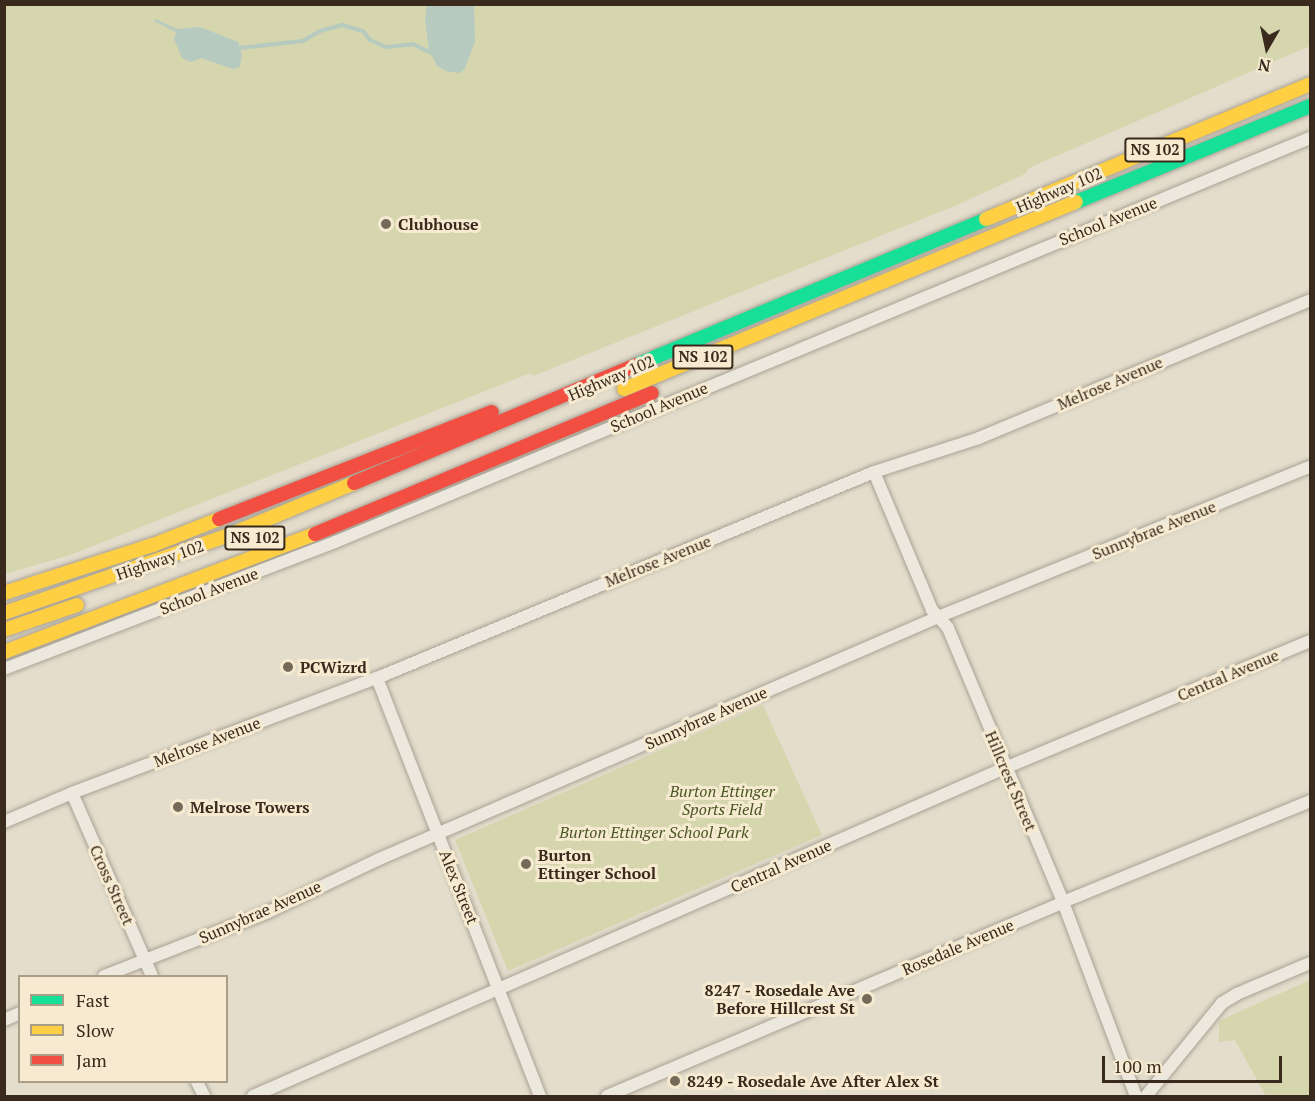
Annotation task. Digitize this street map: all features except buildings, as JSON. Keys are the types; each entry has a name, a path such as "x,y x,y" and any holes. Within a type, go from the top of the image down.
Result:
{"highway":[{"name":"Highway 102","path":"4,613 229,535 1311,84"},
{"name":"Highway 102","path":"606,396 1311,106"},
{"path":"4,652 300,540 519,450 844,311 933,263"},
{"path":"4,593 153,544 583,376 761,315"},
{"name":"Highway 102","path":"156,576 375,490"},
{"path":"4,630 90,600"}],"street":[{"name":"School Avenue","path":"4,669 335,542 1311,138"},
{"name":"Melrose Avenue","path":"4,822 72,793 376,678 874,472 979,438 1311,300"},
{"name":"Sunnybrae Avenue","path":"106,975 268,912 316,887 938,617 1311,467"},
{"name":"Hillcrest Street","path":"874,472 932,610 948,628 1063,902 1136,1096"},
{"name":"Central Avenue","path":"253,1096 1005,768 1311,641"},
{"name":"Alex Street","path":"376,678 500,989 540,1096"},
{"name":"Cross Street","path":"72,793 152,975"},
{"name":"Rosedale Avenue","path":"607,1096 1063,902 1311,801"},
{"path":"1146,1096 1222,1003 1237,994 1311,963"},
{"path":"4,1020 18,1014"}],"green space":[{"path":"5,5 1310,5 1310,46 1029,168 1025,174 957,205 533,376 531,373 70,555 5,574"},
{"name":"Burton Ettinger School Park","path":"763,705 822,835 508,971 455,840"},
{"path":"1310,980 1310,1096 1266,1096 1235,1040 1219,1042 1219,1021"}],"shaded area":[{"path":"427,5 474,5 475,42 464,70 459,73 446,71 437,66 429,50 425,19"},
{"path":"155,19 177,29 200,27 238,42 242,55 240,67 233,69 201,58 191,62 182,58 174,39 176,32 154,21"}],"waterway":[{"path":"239,48 303,41 320,31 342,25 363,31 370,40 386,47 413,44 431,53"}],"traffic: fast":[{"path":"1076,202 1310,106"},
{"path":"636,365 986,219"}],"traffic: slow":[{"path":"986,219 1310,84"},
{"path":"624,389 1076,202"},
{"path":"4,613 229,535 354,483"},
{"path":"4,593 153,545 219,519"},
{"path":"4,652 315,534"},
{"path":"4,630 77,605"}],"traffic: jam":[{"path":"354,483 636,365"},
{"path":"315,534 652,393"},
{"path":"219,519 492,412"}],"place":[{"name":"Clubhouse","path":"386,224"},
{"name":"PCWizrd","path":"288,667"},
{"name":"Melrose Towers","path":"178,807"},
{"name":"Burton Ettinger School","path":"526,864"},
{"name":"8247 - Rosedale Ave Before Hillcrest St","path":"867,999"},
{"name":"8249 - Rosedale Ave After Alex St","path":"675,1081"}],"park label":[{"name":"Burton Ettinger Sports Field","path":"722,800"}]}
